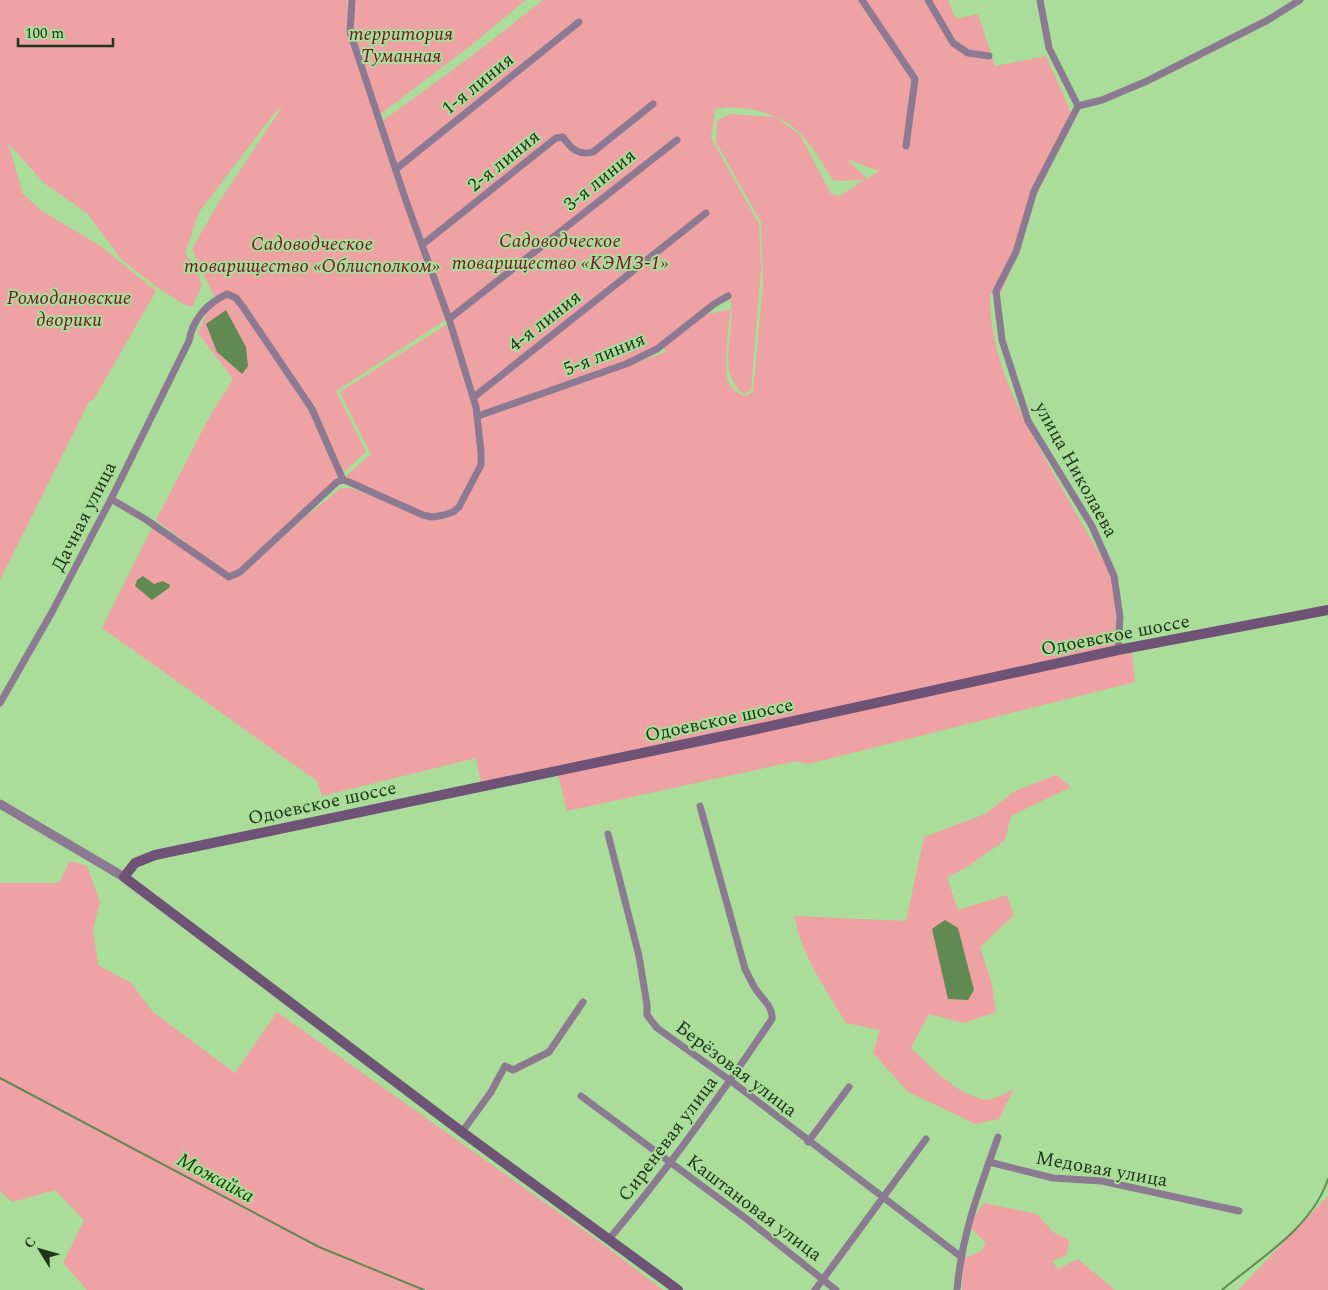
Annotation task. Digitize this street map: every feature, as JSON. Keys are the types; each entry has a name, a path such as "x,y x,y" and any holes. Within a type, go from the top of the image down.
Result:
{"main road":[{"name":"Одоевское шоссе","path":"124,877 135,863 155,855 748,731 1118,650 1328,610"},
{"path":"124,877 462,1132 678,1290"}],"street":[{"path":"111,499 162,529 229,577 240,572 337,482 344,480 423,515 432,517 453,512 459,506 481,465 478,416 474,397 350,32 352,0"},
{"path":"862,0 915,79 906,146"},
{"path":"928,0 953,43 968,53 989,56"},
{"path":"1040,0 1049,48 1078,106 1102,100 1164,73 1266,21 1300,0"},
{"name":"1-я линия","path":"396,169 579,22"},
{"name":"2-я линия","path":"422,245 556,138 563,137 574,151 584,154 593,152 653,104"},
{"name":"улица Николаева","path":"1078,106 1034,191 1016,252 996,292 1002,340 1028,421 1092,526 1114,576 1120,617 1118,650"},
{"name":"3-я линия","path":"449,319 677,140"},
{"name":"4-я линия","path":"474,397 706,213"},
{"name":"Дачная улица","path":"0,703 52,612 111,499 189,342 191,331 212,301 227,294 236,298 312,409 344,480"},
{"name":"5-я линия","path":"478,416 626,364 650,353 714,304 728,296"},
{"path":"0,804 124,877"},
{"name":"Сиреневая улица","path":"609,1239 731,1081 772,1019 773,1012 757,991 745,969 700,806"},
{"name":"Берёзовая улица","path":"608,834 639,956 647,1005 646,1015 657,1028 731,1081 808,1142 960,1256"},
{"path":"462,1132 491,1092 505,1066 513,1070 549,1052 583,1002"},
{"path":"808,1142 849,1087"},
{"name":"Каштановая улица","path":"581,1096 836,1290"},
{"path":"957,1290 960,1256 973,1203 998,1138"},
{"path":"815,1290 926,1139"},
{"name":"Медовая улица","path":"989,1162 1053,1178 1102,1181 1239,1211"}],"green space":[{"path":"0,0 347,0 350,38 447,319 336,391 366,452 233,574 225,572 156,520 210,416 233,379 198,333 209,308 220,301 213,294 192,249 219,202 284,104 273,115 199,212 185,254 196,266 202,285 192,307 183,304 157,287 121,259 87,213 44,183 8,143 23,194 42,211 102,247 156,291 94,399 89,402 0,580"},
{"name":"территория Туманная","path":"354,0 526,0 470,46 378,116 353,35"},
{"name":"Садоводческое товарищество «КЭМЗ-1»","path":"543,0 948,0 956,19 978,14 995,66 1046,56 1074,119 1034,200 1021,245 1001,293 990,294 991,319 1002,367 1021,412 1111,574 1118,598 1113,656 1132,652 1135,682 808,764 797,761 567,811 556,766 481,782 476,758 322,796 317,781 102,628 153,526 231,581 242,574 305,517 341,488 351,488 434,519 463,505 485,462 480,418 666,352 664,347 704,315 731,309 728,292 716,299 656,348 629,361 480,414 381,122 473,55","holes":["738,108 761,111 776,117 729,114 717,121 716,142 761,222 763,285 753,392 745,396 733,389 728,381 726,356 731,309 728,360 730,373 735,384 744,394 751,390 761,268 759,224 711,138 715,109","776,117 792,126 806,139 834,181 864,180 840,196 831,194 800,135","847,159 879,171 867,179"]},
{"path":"449,323 475,413 479,449 478,465 472,481 452,511 428,515 345,477 371,454 340,392"},
{"path":"1056,775 1071,787 1011,816 1005,840 964,869 947,877 958,910 1007,895 1014,915 980,947 992,985 996,1012 964,1023 929,1014 911,1048 943,1078 961,1090 981,1099 985,1100 1003,1095 1014,1088 999,1119 976,1124 908,1092 873,1053 880,1030 846,1023 808,957 797,929 795,916 906,921 924,837 985,814 1015,791"},
{"path":"70,861 87,866 100,902 93,929 98,965 131,983 153,1012 235,1073 277,1012 596,1239 663,1290 87,1290 63,1263 84,1220 55,1190 12,1202 0,1191 0,883 59,883"},
{"path":"1328,1196 1328,1290 1238,1290"},
{"path":"984,1203 1037,1214 1053,1232 1069,1240 1067,1255 1052,1261 1058,1269 1078,1259 1115,1290 962,1290 963,1259 981,1251 986,1243 968,1225"}],"shaded area":[{"path":"226,310 246,347 248,366 242,374 217,352 206,324"},
{"path":"143,576 154,584 163,581 170,585 169,588 152,600 135,586 137,580"},
{"path":"945,920 958,928 974,990 968,1000 948,999 932,929"}],"waterway":[{"name":"Можайка","path":"0,1078 319,1247 424,1290"},
{"path":"1222,1290 1268,1254 1297,1227 1310,1213 1328,1179"}],"park label":[{"name":"Садоводческое товарищество «Облисполком»","path":"312,254"},
{"name":"Ромодановские дворики","path":"69,308"}]}
